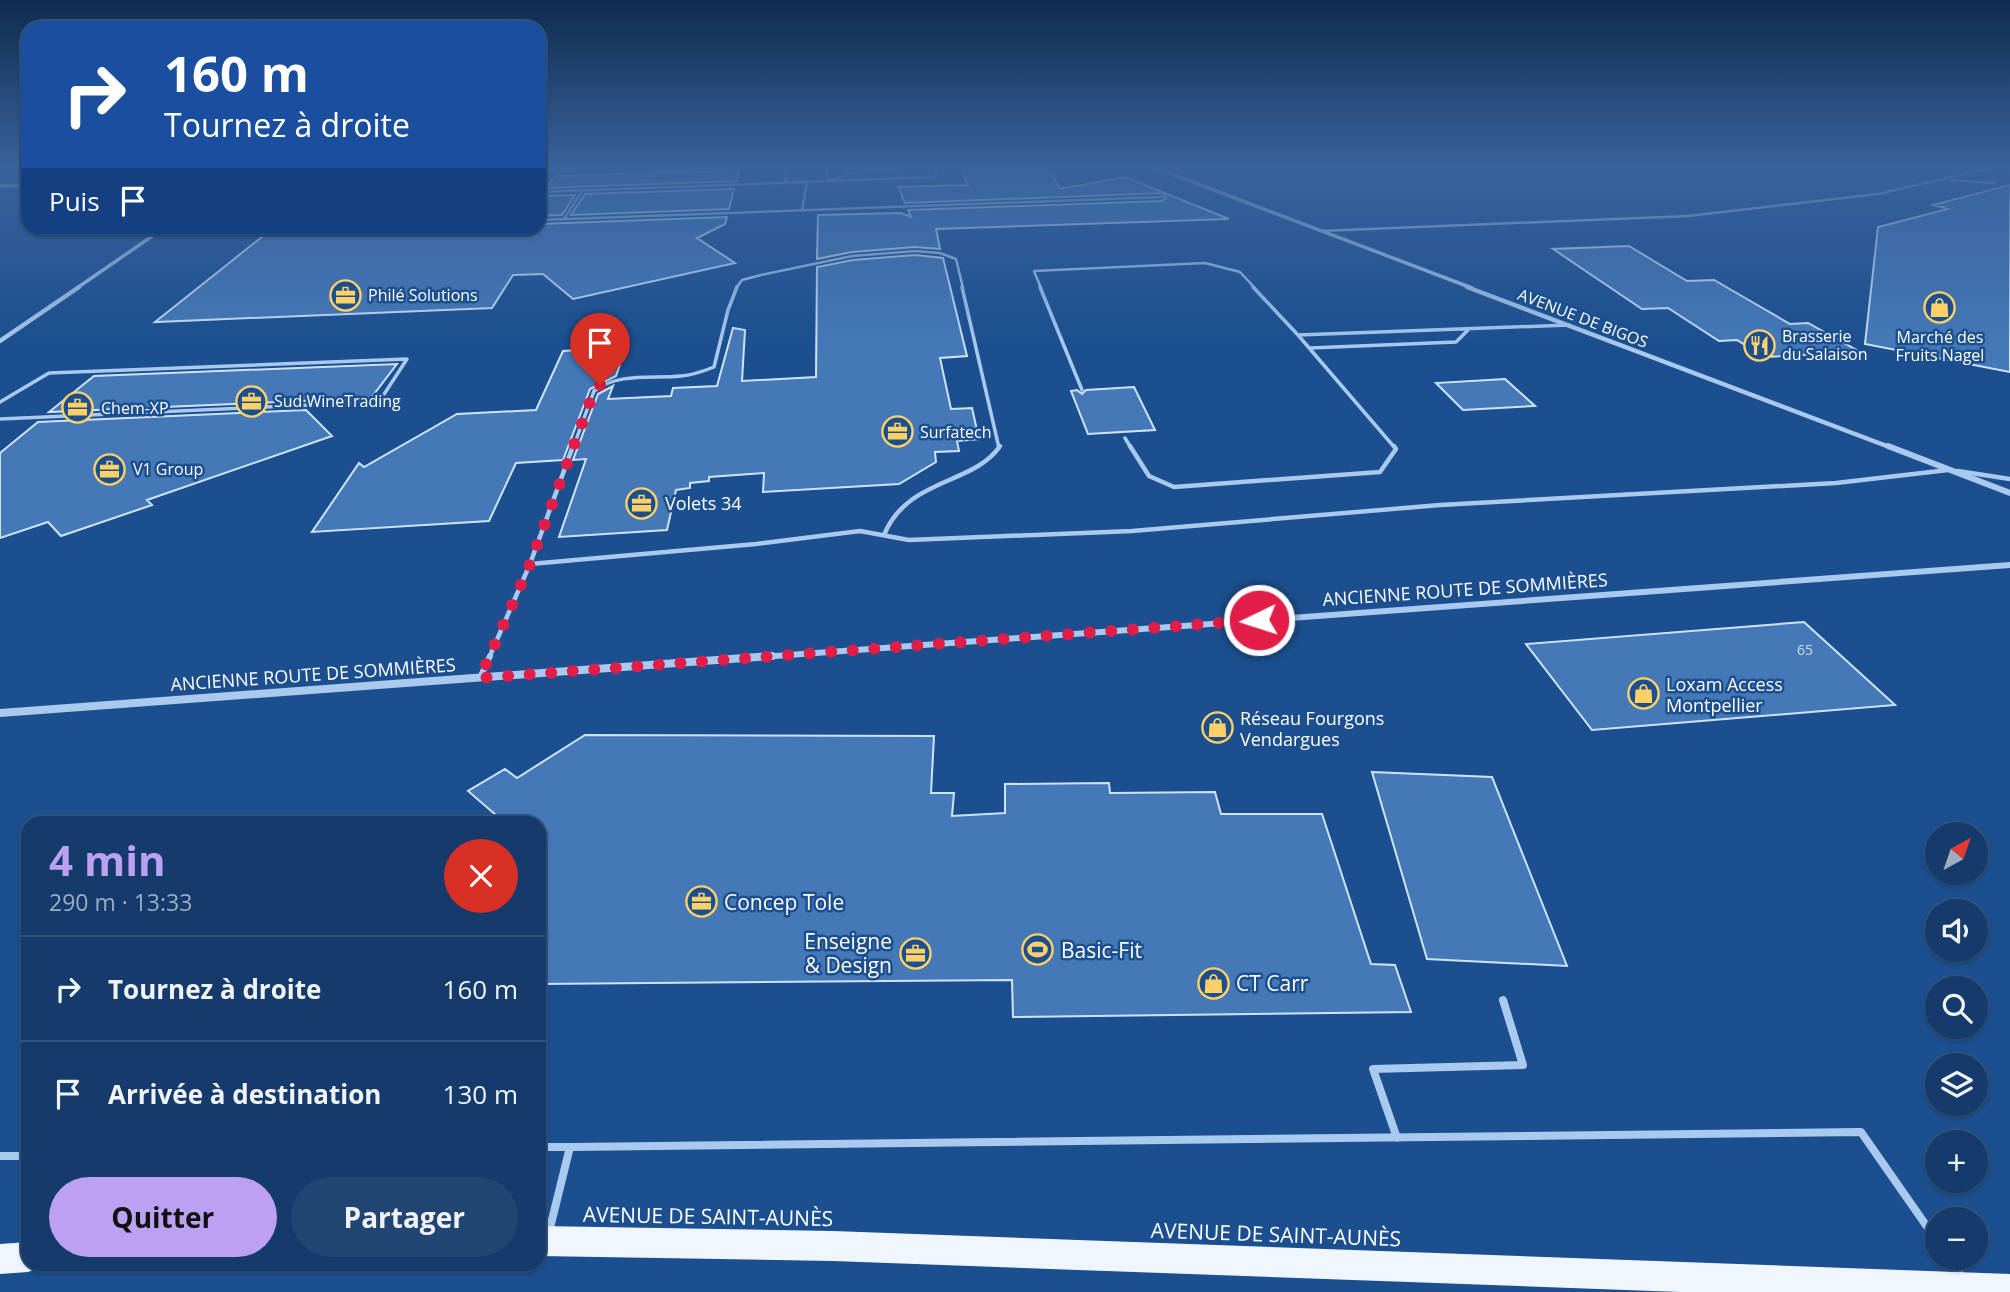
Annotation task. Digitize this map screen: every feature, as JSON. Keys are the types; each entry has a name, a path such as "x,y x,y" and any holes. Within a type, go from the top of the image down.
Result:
{"main road":[{"name":"AVENUE DE SAINT-AUNÈS","path":"546,1241 833,1245 1722,1286 2010,1289"},
{"path":"0,1259 21,1258"}],"street":[{"name":"AVENUE DE BIGOS","path":"1305,225 2010,493"},
{"path":"0,341 154,235"},
{"name":"ANCIENNE ROUTE DE SOMMIÈRES","path":"0,713 2010,565"}],"lane":[{"path":"1320,231 1460,225"},
{"path":"480,678 530,564 594,391 600,385 612,381 691,374 714,367 733,290 742,280 837,259 913,250 942,252 956,259 1000,447 984,463 947,479 903,508 888,521 884,535"},
{"path":"1082,390 1034,271 1205,262 1240,272 1310,348 1396,449 1380,472 1174,487 1149,476 1125,438"},
{"path":"1298,335 1569,325"},
{"path":"1310,348 1456,342 1468,330"},
{"path":"0,402 50,373 407,359 379,401 0,419"},
{"path":"530,564 756,544 860,531 909,540 1132,531 1440,505 1836,483 1950,470 2010,479"},
{"path":"1397,1138 1373,1069 1523,1065 1503,1000"},
{"path":"546,1147 1861,1132 1925,1224"},
{"path":"546,1231 570,1147"},
{"path":"0,1156 21,1156"},
{"path":"1957,1270 1970,1288"}],"building":[{"path":"546,225 722,225 697,238 735,263 573,299 543,274 513,275 492,308 155,322 263,236 546,235"},
{"path":"818,225 1045,225 936,229 940,249 915,247 852,252 817,259"},
{"name":"Marché des Fruits Nagel","path":"2010,225 2010,372 1865,344 1878,227"},
{"path":"1629,246 1687,281 1714,280 1790,324 1808,323 1860,352 1764,357 1737,340 1719,341 1668,308 1642,309 1553,249"},
{"path":"915,255 943,258 967,356 940,358 951,409 972,408 979,439 957,441 959,451 935,452 936,462 899,484 763,492 764,473 709,477 709,481 690,483 690,488 676,490 667,530 559,537 586,459 573,460 598,394 613,386 608,399 671,396 673,388 717,386 733,328 745,330 742,381 816,377 817,267 853,260"},
{"path":"626,347 616,376 590,389 563,460 516,463 489,521 312,532 359,463 364,467 457,414 536,410 563,351"},
{"path":"397,364 371,398 49,412 94,376"},
{"path":"1505,379 1535,406 1463,410 1436,383"},
{"path":"1134,387 1155,430 1088,434 1071,391 1077,390 1082,394 1086,390"},
{"path":"306,410 332,436 147,500 152,505 61,536 48,522 0,538 0,453 38,422"},
{"path":"1804,622 1895,705 1592,730 1526,644"},
{"path":"585,735 934,736 931,793 954,793 952,816 1005,813 1005,784 1109,783 1110,793 1215,792 1221,814 1322,814 1371,964 1395,965 1411,1012 1013,1017 1012,980 546,984 546,816 497,816 468,791 505,769 517,778"},
{"path":"1372,772 1492,777 1567,966 1427,959"}],"place":[{"name":"Philé Solutions","path":"345,295"},
{"name":"Marché des Fruits Nagel","path":"1940,308"},
{"name":"Brasserie du Salaison","path":"1759,345"},
{"name":"Sud WineTrading","path":"251,401"},
{"name":"Chem-XP","path":"78,408"},
{"name":"Surfatech","path":"897,432"},
{"name":"V1 Group","path":"110,469"},
{"name":"Volets 34","path":"642,503"},
{"name":"Loxam Access Montpellier","path":"1643,694"},
{"name":"Réseau Fourgons Vendargues","path":"1217,728"},
{"name":"Concep Tole","path":"701,902"},
{"name":"Basic-Fit","path":"1038,950"},
{"name":"Enseigne & Design","path":"915,953"},
{"name":"CT Carr","path":"1213,983"}],"route":[{"path":"600,385 594,391 529,559 530,564 480,678 1259,620"}]}
